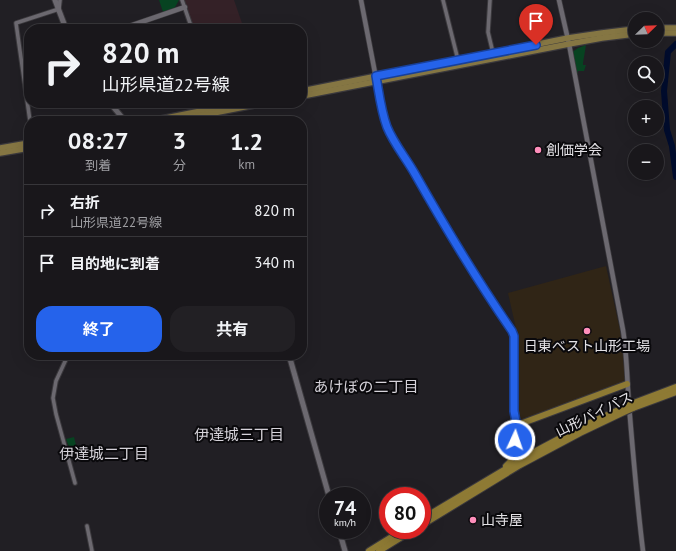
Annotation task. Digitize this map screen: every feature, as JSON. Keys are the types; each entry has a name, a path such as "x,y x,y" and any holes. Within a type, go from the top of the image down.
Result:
{"highway":[{"path":"465,493 510,462 515,448 517,427 527,421 627,384"},
{"name":"山形バイパス","path":"431,514 536,451 676,387"},
{"name":"山形バイパス","path":"650,399 676,392"},
{"name":"山形バイパス","path":"431,519 520,465 623,410"},
{"path":"515,448 521,456 542,445 554,442"},
{"path":"369,551 388,539"},
{"path":"379,551 398,539"}],"main road":[{"path":"55,0 64,24"},
{"path":"664,28 676,28"},
{"path":"307,90 376,79 568,41 602,32 628,30"},
{"path":"664,33 676,33"},
{"path":"307,95 493,53 568,41 628,35"},
{"path":"114,108 121,116"},
{"path":"173,116 208,108"},
{"path":"198,116 239,108"},
{"path":"0,148 24,144"},
{"path":"0,153 24,149"},
{"path":"290,360 326,487"},
{"path":"342,539 345,551"}],"street":[{"path":"24,79 16,23 58,10 60,0"},
{"path":"182,0 190,24"},
{"path":"361,0 387,128 450,236 514,336 514,411 517,427"},
{"path":"442,0 458,60"},
{"path":"490,0 488,32 493,53"},
{"path":"558,0 568,41 623,330 643,551"},
{"path":"136,24 185,7"},
{"path":"66,360 56,381 53,398 74,483"},
{"path":"87,526 92,551"}],"shaded area":[{"path":"184,0 234,0 242,24 192,24"},
{"path":"606,266 620,330 625,379 623,383 522,420 516,417 517,333 508,293"}],"green space":[{"path":"159,0 179,0 174,9 163,12"},
{"path":"586,45 583,65 586,65 584,71 578,71 576,78 571,53"},
{"path":"74,437 76,445 69,447 66,439"}],"waterway":[{"path":"676,44 668,52 664,91 667,130 672,146 676,177"}],"place":[{"name":"創価学会","path":"538,150"},
{"name":"日東ベスト山形工場","path":"587,331"},
{"name":"山寺屋","path":"473,520"}],"district":[{"name":"あけぼの二丁目","path":"366,387"},
{"name":"伊達城三丁目","path":"239,435"},
{"name":"伊達城二丁目","path":"104,454"}],"route":[{"path":"515,440 515,431 517,427 514,411 514,336 450,236 414,172 397,147 387,128 376,76 536,45"}]}
